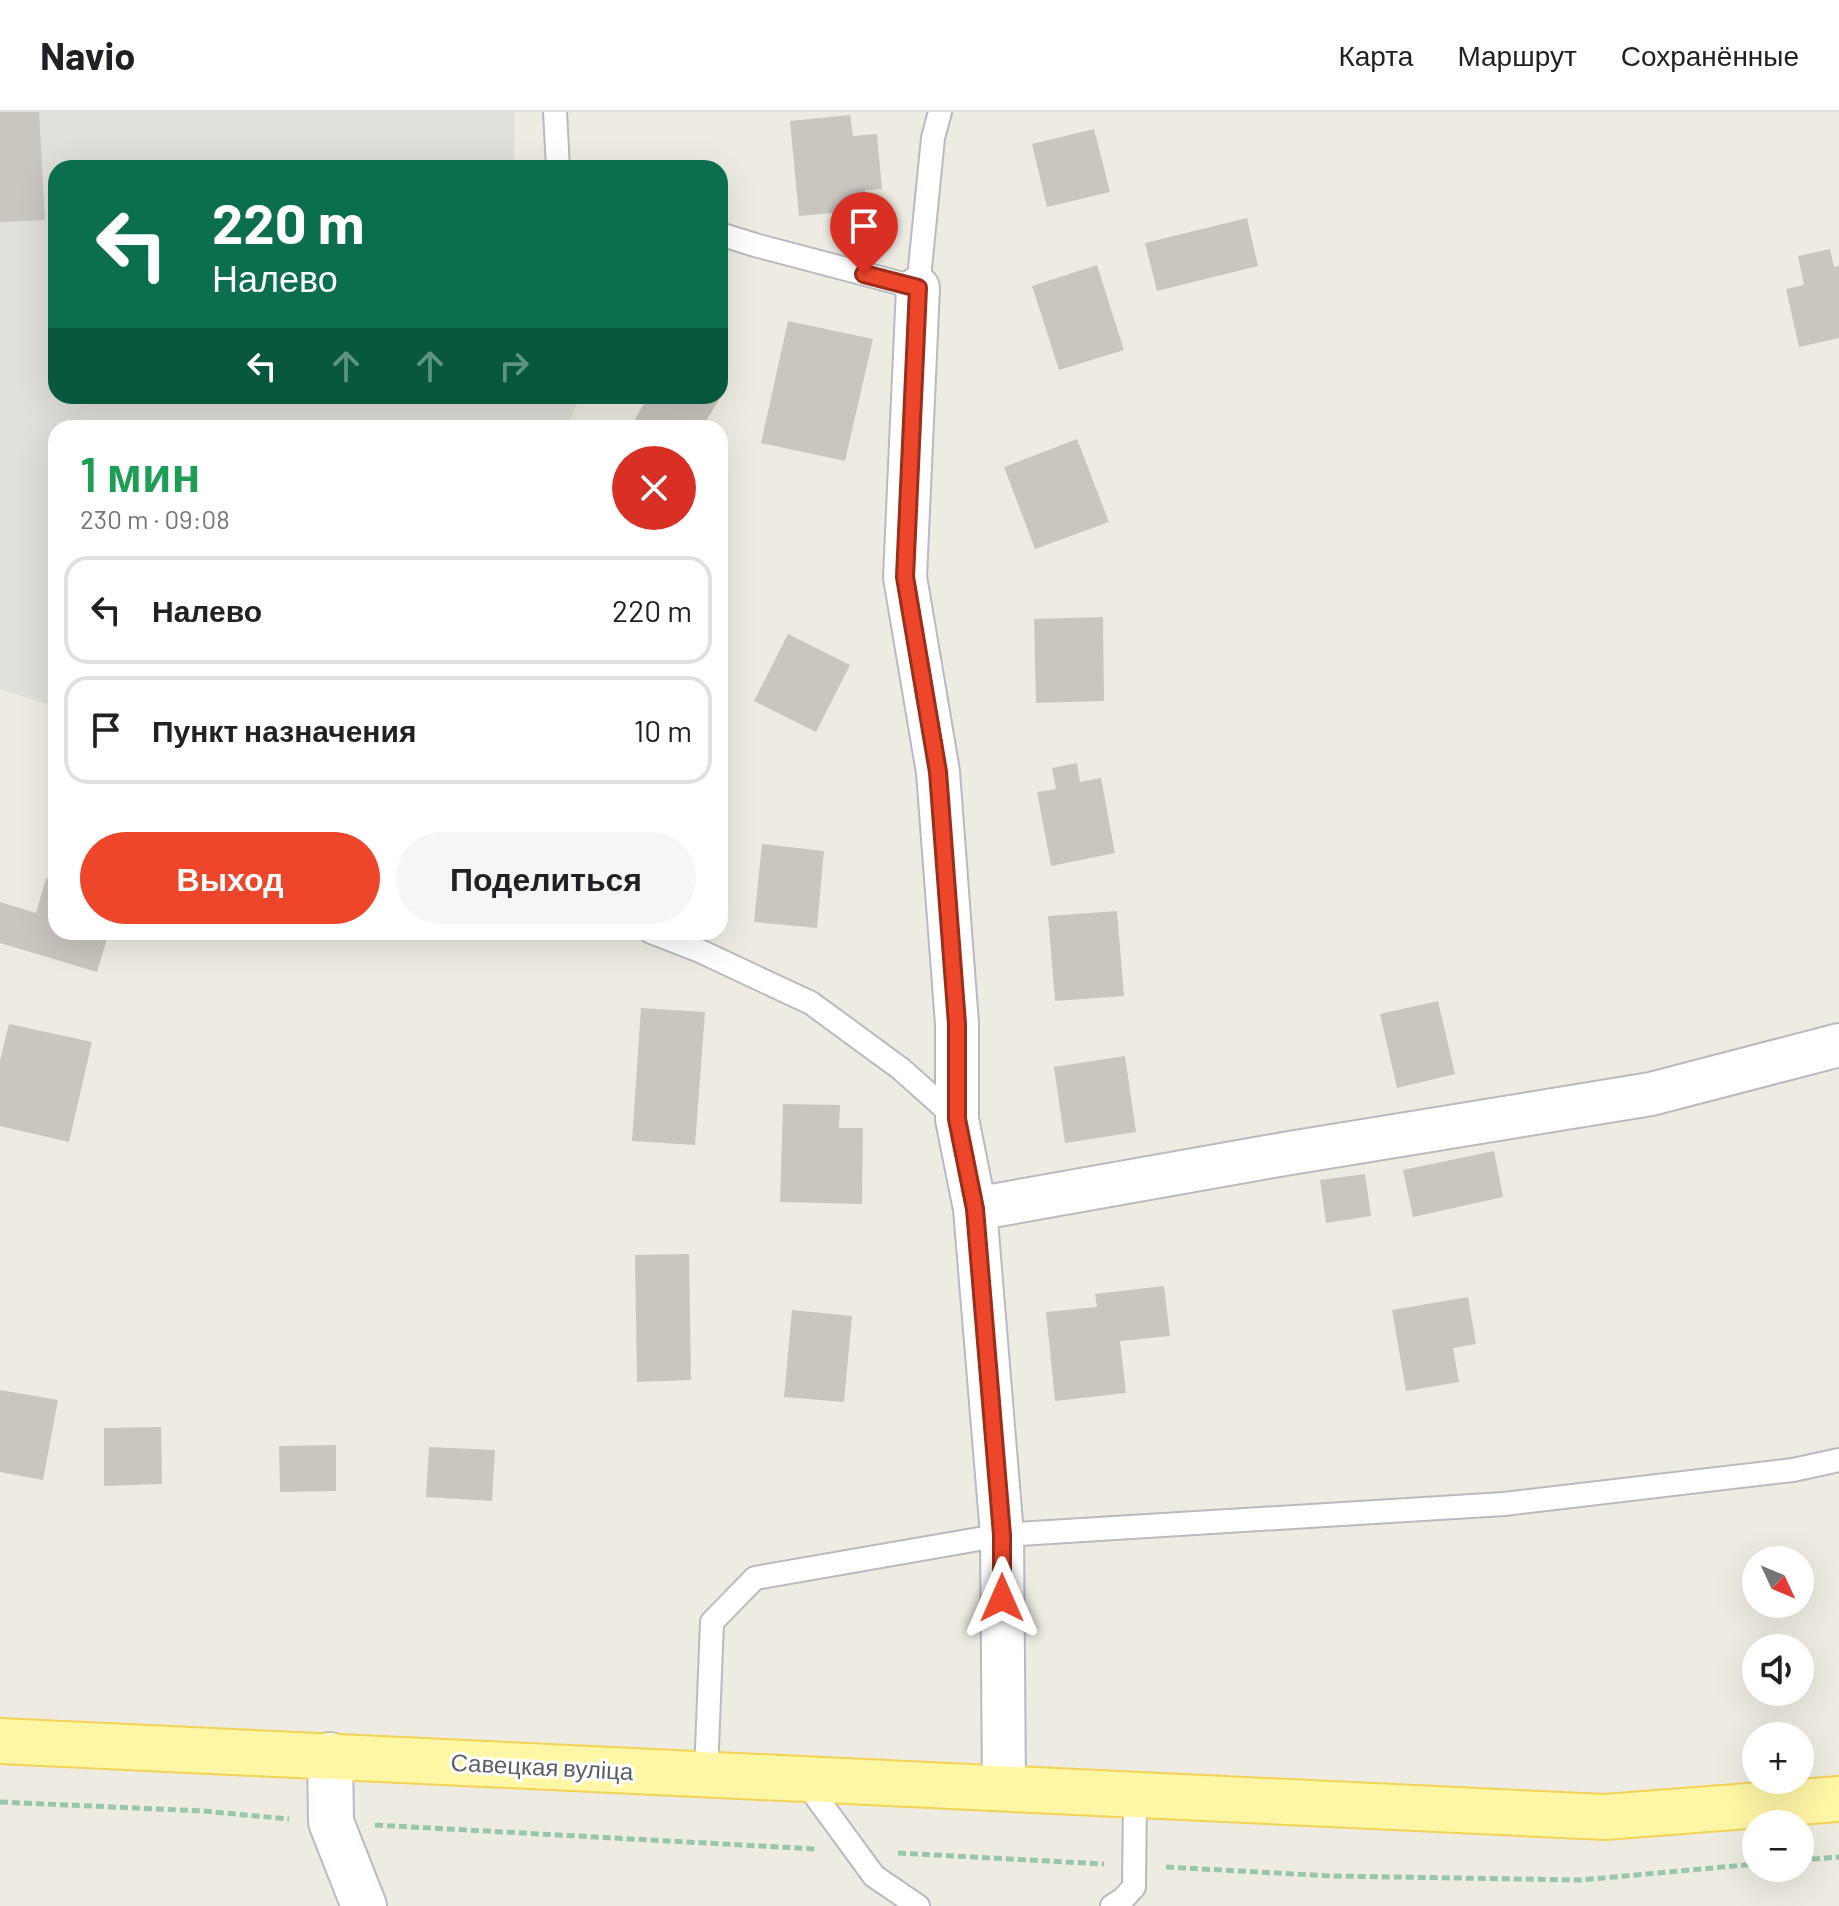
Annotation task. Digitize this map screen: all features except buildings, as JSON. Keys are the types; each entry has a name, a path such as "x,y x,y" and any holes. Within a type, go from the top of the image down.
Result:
{"main road":[{"name":"Савецкая вуліца","path":"0,1741 1605,1817 1839,1799"}],"street":[{"path":"918,288 905,577 938,772 957,1024 957,1119 975,1209 1002,1535 1004,1788"},
{"path":"975,1209 1651,1094 1839,1045"},
{"path":"330,1755 331,1822 364,1906"}],"lane":[{"path":"555,112 558,160"},
{"path":"728,237 918,288 933,138 940,112"},
{"path":"672,940 811,1003 901,1069 957,1119"},
{"path":"706,1774 712,1622 755,1578 1002,1535 1504,1504 1793,1470 1839,1460"},
{"path":"802,1778 874,1876 918,1906"},
{"path":"1112,1906 1134,1887 1135,1795"}],"path":[{"path":"1814,1859 1839,1857"}],"shaded area":[{"path":"0,112 514,112 514,160 48,160 48,404 578,404 570,420 48,420 48,704 0,689"}],"route":[{"path":"864,274 918,288 905,577 938,772 957,1024 957,1119 975,1209 1002,1535 1002,1598"}]}
